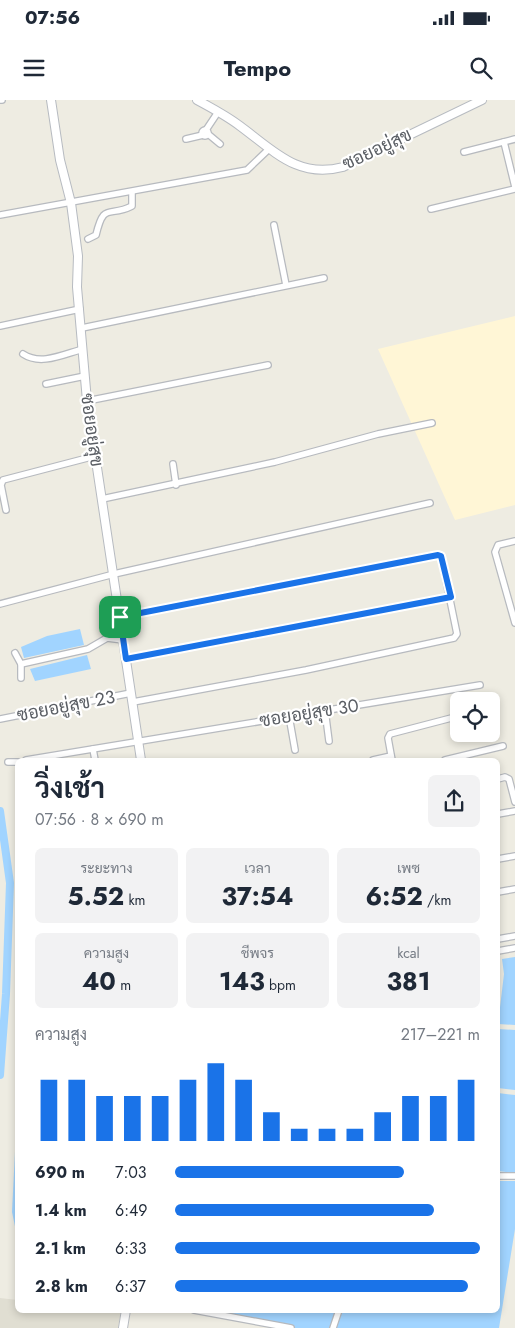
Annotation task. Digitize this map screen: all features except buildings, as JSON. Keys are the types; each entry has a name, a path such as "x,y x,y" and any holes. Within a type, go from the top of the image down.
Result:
{"street":[{"name":"ซอยอยู่สุข","path":"52,100 60,160 71,204 78,256 77,286 88,401 122,640 134,702 140,758"},
{"name":"ซอยอยู่สุข","path":"197,100 218,112 269,149 296,164 318,171 343,167 482,100"},
{"path":"186,139 206,133 218,112"},
{"path":"206,133 220,144"},
{"path":"464,152 515,139"},
{"path":"431,209 515,188 504,142"},
{"path":"0,215 71,204 247,170 269,149"},
{"path":"88,238 96,235 100,220 105,214 132,206 132,192"},
{"path":"274,225 286,284"},
{"path":"82,328 286,284 324,278"},
{"path":"0,326 80,309"},
{"path":"23,354 31,360 41,360 83,350"},
{"path":"88,401 268,365"},
{"path":"46,384 85,376"},
{"path":"102,499 176,484 432,423"},
{"path":"6,510 1,485 3,480 95,456"},
{"path":"173,464 176,484"},
{"path":"0,604 114,574 179,561 430,503"},
{"path":"515,541 498,545 494,552 515,620"},
{"path":"120,617 438,555 441,556 451,597 457,634 454,638 306,670 134,702"},
{"path":"126,659 451,597"},
{"path":"21,664 88,648 107,638 122,640"},
{"path":"15,653 21,664 20,678"},
{"name":"ซอยอยู่สุข 30","path":"56,757 138,740 170,737 480,685"},
{"name":"ซอยอยู่สุข 23","path":"0,719 131,693"},
{"path":"324,710 329,741"},
{"path":"289,716 294,750"},
{"path":"391,758 388,738 390,734 450,718"},
{"path":"452,758 503,746"},
{"path":"93,749 95,758"},
{"path":"8,762 15,762"},
{"path":"500,778 508,778 515,802"},
{"path":"500,814 515,811"},
{"path":"500,860 515,856"},
{"path":"500,892 515,889"},
{"path":"500,939 515,936"},
{"path":"500,951 515,948"},
{"path":"500,1176 515,1176"},
{"path":"123,1328 126,1313"},
{"path":"210,1313 291,1328"},
{"path":"333,1328 338,1313"}],"shaded area":[{"path":"515,316 515,505 455,520 378,349"},
{"path":"0,1298 15,1300 15,1313 121,1313 118,1328 0,1328"}],"water":[{"path":"80,629 84,645 24,658 21,647 47,636"},
{"path":"87,655 91,669 35,681 30,669"},
{"path":"515,957 515,1025 500,1024 504,974 502,959"},
{"path":"500,1029 515,1030 515,1090 500,1088"},
{"path":"500,1093 515,1095 515,1173 500,1171"},
{"path":"15,1152 15,1226 12,1212"},
{"path":"500,1181 515,1181 515,1229 499,1328 291,1328 209,1313 500,1313"}],"waterway":[{"path":"0,811 10,883 6,994 0,1075"}],"route":[{"path":"438,555 441,556 451,597 126,659 120,617 227,598 438,555"}]}
